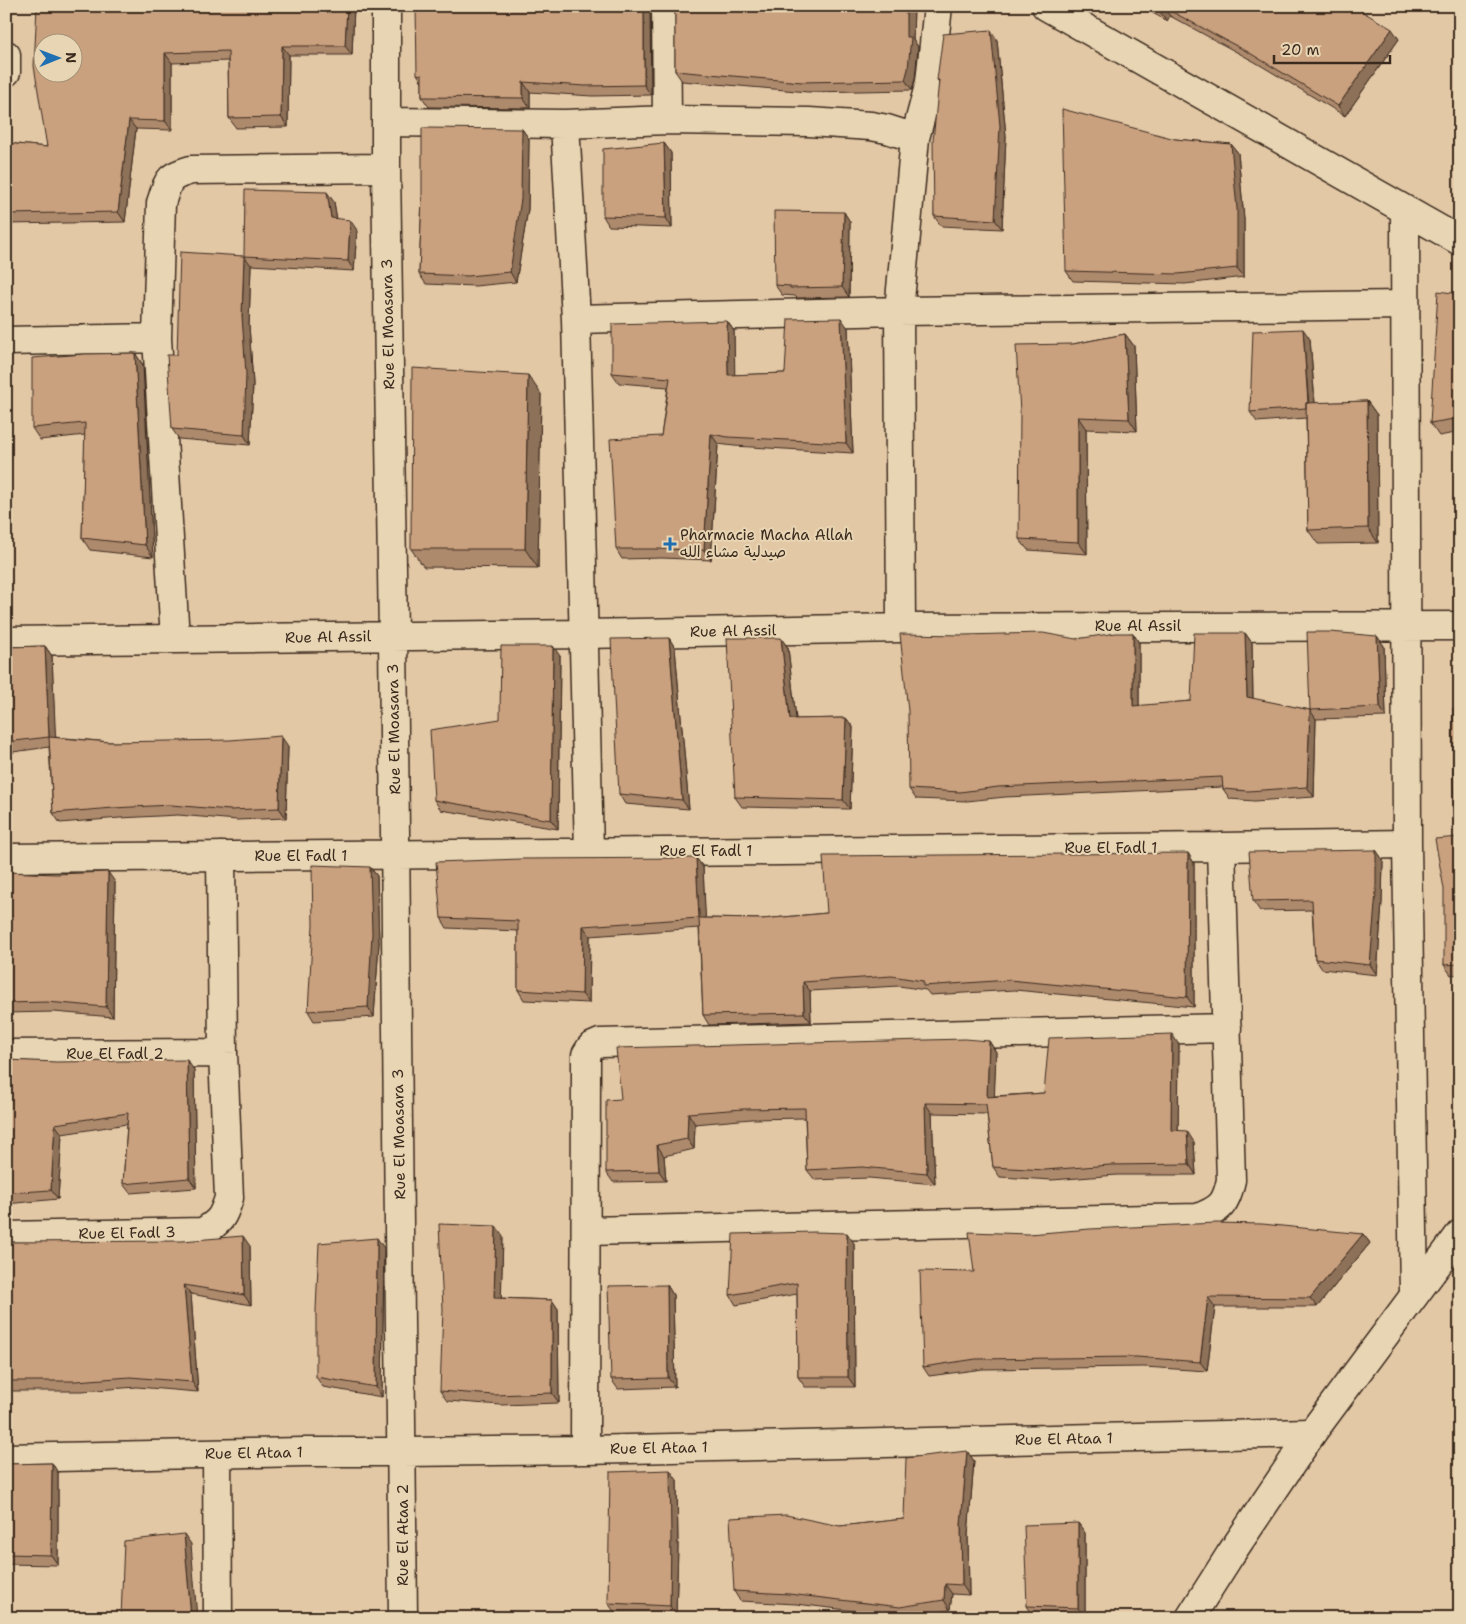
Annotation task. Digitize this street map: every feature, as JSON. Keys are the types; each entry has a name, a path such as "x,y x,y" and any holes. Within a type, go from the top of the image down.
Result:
{"street":[{"name":"Rue El Moasara 3","path":"386,6 386,168 402,1452"},
{"path":"666,6 667,120"},
{"path":"902,628 899,311 915,138 930,82 938,6"},
{"path":"1046,6 1460,241"},
{"path":"6,55 6,72"},
{"path":"386,122 565,124 667,120 809,122 871,126 915,138"},
{"path":"565,124 576,319 589,852"},
{"path":"176,639 157,338 161,203 168,182 174,175 191,170 386,168"},
{"path":"1405,210 1407,844 1414,1295"},
{"path":"576,319 899,311 1405,305"},
{"path":"6,341 157,338"},
{"name":"Rue Al Assil","path":"6,640 584,634 902,628 1460,626"},
{"name":"Rue El Fadl 1","path":"6,858 1407,844"},
{"path":"586,1231 1198,1218 1215,1211 1227,1198 1230,1180 1222,847"},
{"path":"221,856 223,1053"},
{"path":"585,1450 586,1055 591,1047 600,1043 1227,1028"},
{"name":"Rue El Fadl 2","path":"6,1054 223,1053"},
{"name":"Rue El Fadl 3","path":"6,1236 203,1232 218,1223 224,1215 229,1198 223,1053"},
{"path":"1190,1618 1312,1433 1460,1234"},
{"name":"Rue El Ataa 1","path":"6,1458 304,1452 585,1450 1312,1433"},
{"name":"Rue El Ataa 2","path":"402,1452 403,1618"},
{"path":"217,1454 218,1618"}],"building":[{"path":"37,6 347,6 345,46 282,46 281,117 229,118 228,51 165,53 165,121 129,120 118,212 6,214 6,143 47,147 37,82 82,82 82,32 36,32"},
{"path":"416,6 644,6 644,85 585,86 523,82 523,98 422,97 422,75 417,74"},
{"path":"675,6 906,6 906,37 911,37 905,80 802,82 675,71"},
{"path":"1150,6 1353,6 1392,29 1338,106 1248,52 1163,7 1160,12"},
{"path":"991,30 1000,126 995,220 934,216 933,141 939,80 937,80 943,34"},
{"path":"1062,109 1175,139 1231,144 1237,209 1237,268 1178,274 1066,271"},
{"path":"422,128 522,129 521,199 510,272 468,276 419,274"},
{"path":"664,143 666,218 603,216 603,149"},
{"path":"245,190 327,192 331,218 350,220 348,261 244,256"},
{"path":"774,211 844,212 842,287 790,288 790,286 775,285"},
{"path":"180,252 244,256 242,316 246,374 244,435 172,429 167,355 177,355"},
{"path":"1438,291 1460,294 1460,418 1430,423"},
{"path":"841,318 846,443 728,437 711,434 704,550 616,549 610,439 661,436 670,378 612,373 612,324 727,321 728,375 785,373 788,319"},
{"path":"1303,329 1308,403 1306,403 1306,408 1250,412 1253,331"},
{"path":"1125,334 1129,419 1078,417 1078,542 1019,539 1020,412 1016,345 1073,344"},
{"path":"135,353 145,545 82,538 85,423 32,428 32,358"},
{"path":"412,368 528,375 525,549 411,549"},
{"path":"1367,401 1368,528 1308,530 1306,403"},
{"path":"1307,632 1377,636 1380,707 1310,710"},
{"path":"1043,633 1076,639 1116,633 1133,633 1133,706 1191,701 1194,633 1245,633 1247,697 1310,710 1307,787 1248,791 1223,789 1222,777 998,787 960,792 909,789 908,711 900,634"},
{"path":"669,638 682,800 619,794 611,639"},
{"path":"727,638 781,638 790,719 846,718 843,800 735,797"},
{"path":"45,646 49,737 6,742 6,647"},
{"path":"501,646 553,646 551,820 434,800 430,730 500,719"},
{"path":"1453,708 1460,708 1460,810 1454,810"},
{"path":"281,736 279,808 230,810 171,805 53,813 49,737 110,742 230,740"},
{"path":"1460,837 1460,964 1444,965 1444,889 1435,839"},
{"path":"1376,850 1376,892 1370,965 1315,959 1312,900 1253,901 1249,852"},
{"path":"1188,853 1187,997 1009,980 923,986 923,981 892,976 803,982 804,1013 703,1015 699,918 762,919 827,913 823,856"},
{"path":"696,858 699,918 583,926 582,994 518,990 518,921 441,918 436,862 521,859"},
{"path":"312,865 370,867 372,933 368,1007 308,1011 313,925"},
{"path":"6,872 56,874 108,872 106,1007 47,1002 6,1003"},
{"path":"1172,1034 1171,1130 1187,1131 1189,1164 1110,1165 1045,1170 993,1167 986,1104 925,1103 927,1173 862,1167 807,1170 805,1108 743,1109 688,1113 687,1139 657,1145 659,1171 606,1172 606,1100 621,1099 616,1048 965,1039 989,1041 987,1097 1044,1093 1049,1038"},
{"path":"6,1060 57,1062 187,1060 189,1178 123,1184 128,1113 55,1124 51,1190 6,1193"},
{"path":"1216,1223 1262,1224 1363,1234 1310,1298 1208,1297 1200,1362 1137,1357 976,1359 923,1367 920,1271 974,1272 969,1232 1029,1234"},
{"path":"439,1224 496,1226 494,1298 552,1300 552,1393 494,1395 440,1391 443,1309"},
{"path":"847,1233 848,1377 798,1377 797,1283 730,1295 733,1234"},
{"path":"243,1236 244,1295 184,1285 192,1382 130,1377 76,1381 6,1381 6,1242 182,1241"},
{"path":"377,1238 376,1387 316,1377 319,1243"},
{"path":"667,1285 668,1378 611,1379 608,1286"},
{"path":"967,1451 961,1525 962,1585 945,1584 944,1600 900,1607 789,1594 734,1591 730,1518 786,1515 840,1526 904,1519 906,1458"},
{"path":"52,1463 51,1555 6,1554 6,1464"},
{"path":"670,1470 670,1606 608,1603 610,1472"},
{"path":"1078,1523 1078,1608 1027,1606 1024,1525"},
{"path":"184,1534 191,1617 121,1618 124,1541"}],"place":[{"name":"Pharmacie Macha Allah صيدلية مشاء الله","path":"670,544"}]}
